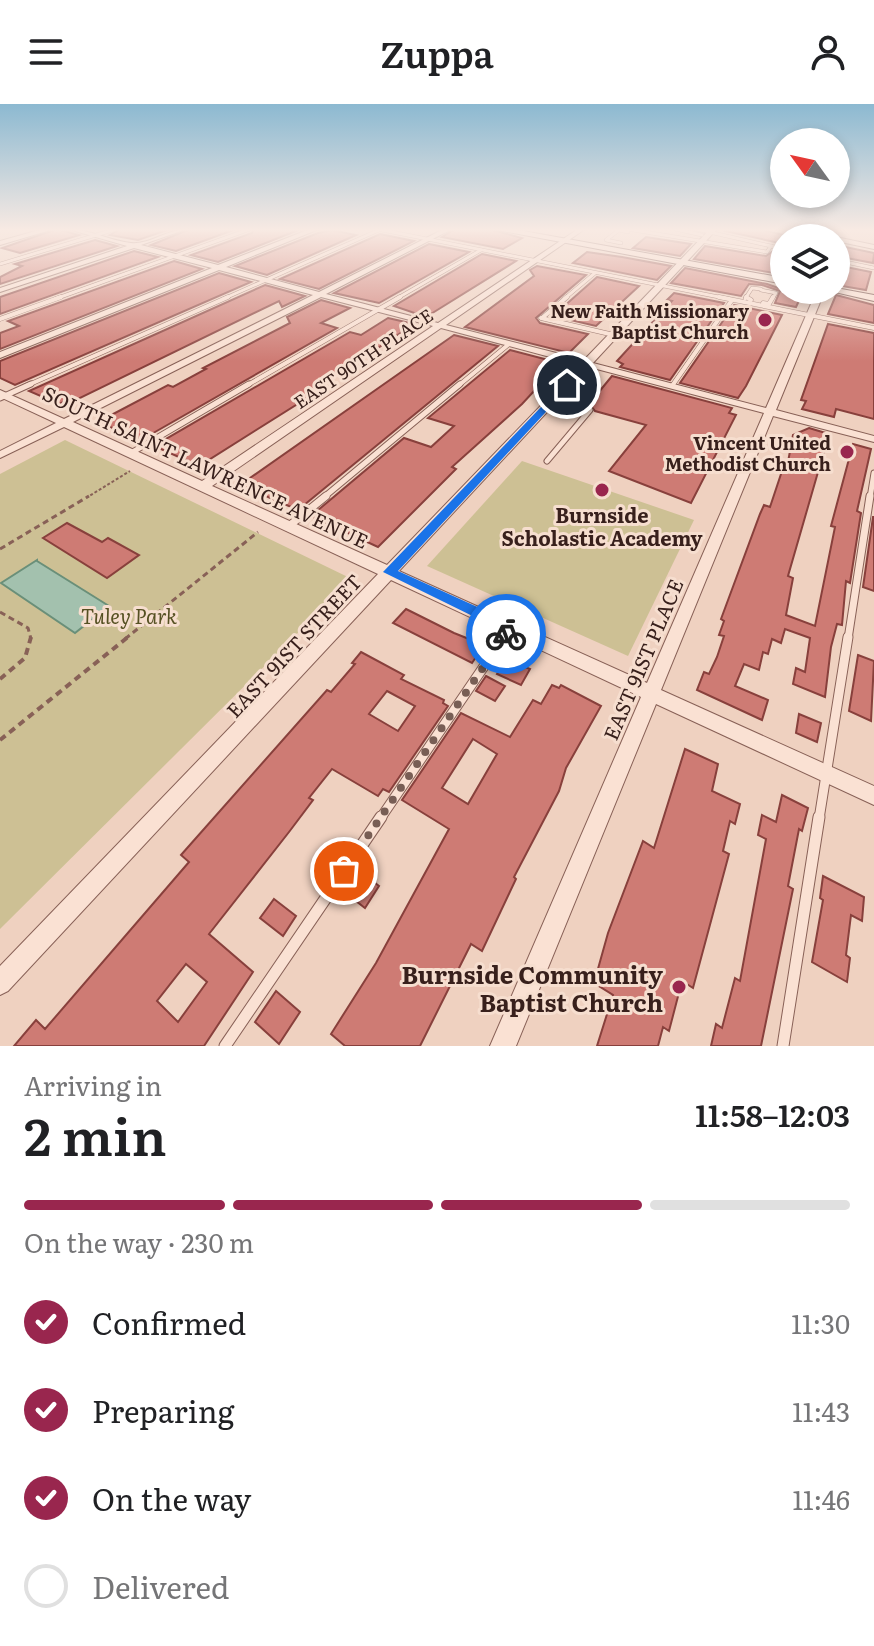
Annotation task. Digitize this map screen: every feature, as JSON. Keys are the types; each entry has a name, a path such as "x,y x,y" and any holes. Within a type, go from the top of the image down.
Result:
{"main road":[{"path":"718,273 764,286 770,284"},
{"path":"850,294 874,298"}],"street":[{"path":"0,290 52,273"},
{"path":"0,355 207,273"},
{"path":"238,273 874,439"},
{"path":"0,455 361,273"},
{"name":"EAST 90TH PLACE","path":"203,486 517,273"},
{"name":"EAST 91ST STREET","path":"0,983 673,273"},
{"name":"EAST 91ST PLACE","path":"503,1046 815,304"},
{"name":"SOUTH SAINT LAWRENCE AVENUE","path":"2,395 874,796"}],"lane":[{"path":"0,319 127,273"},
{"path":"2,395 281,273"},
{"path":"131,453 442,273"},
{"path":"614,335 541,318 595,273 874,328"},
{"path":"764,286 776,293 769,304 745,299 752,288 764,286"},
{"path":"672,386 732,300"},
{"path":"289,526 509,344"},
{"path":"547,461 590,410 553,399"},
{"path":"783,1046 874,473"},
{"path":"225,1046 510,628"}],"path":[{"path":"0,549 130,471"},
{"path":"0,740 258,532"},
{"path":"0,612 28,628 32,645 26,658 0,679"}],"green space":[{"name":"Tuley Park","path":"65,440 352,579 0,929 0,474"},
{"name":"Burnside Scholastic Academy","path":"522,461 694,520 628,656 427,566"}],"shaded area":[{"path":"37,560 109,606 75,633 1,583"}],"building":[{"path":"8,273 34,273 0,284 0,277"},
{"path":"70,273 114,273 0,314 0,297"},
{"path":"141,273 192,273 0,349 0,333 19,326 8,321"},
{"path":"219,273 251,282 15,385 0,378 0,361"},
{"path":"293,273 351,273 319,289 280,279"},
{"path":"373,273 432,273 379,303 334,293"},
{"path":"450,273 497,273 426,317 394,306"},
{"path":"532,273 586,275 536,318 540,323 588,334 569,353 465,327 534,276"},
{"path":"622,273 664,273 657,280"},
{"path":"680,273 710,273 770,285 770,288 749,284 741,296 671,283"},
{"path":"850,273 871,273 866,290 850,287"},
{"path":"597,277 639,286 596,326 553,316"},
{"path":"265,285 305,296 282,307 279,301 76,400 72,398 59,404 29,391"},
{"path":"674,293 724,303 670,380 620,367 623,364 617,361 672,301 667,300"},
{"path":"850,299 874,305 874,323 828,314 832,304 850,304"},
{"path":"321,300 350,308 321,323 337,328 141,440 98,422 206,369 203,368 290,323 287,317"},
{"path":"734,305 782,315 738,398 680,383"},
{"path":"388,318 414,324 312,392 315,393 199,466 154,446 350,332 361,335"},
{"path":"828,324 874,333 874,419 836,409 834,417 802,409 806,401 801,400"},
{"path":"454,335 498,346 298,510 240,485"},
{"path":"510,350 560,363 522,404 452,467 456,469 378,547 311,516 404,438 431,447 454,426 428,418"},
{"path":"612,376 732,408 729,413 736,415 691,503 609,471 646,425 595,411 589,404"},
{"path":"809,428 829,434 788,576 793,578 786,615 815,626 835,527 831,526 853,444 871,449 857,511 861,513 850,583 846,581 842,625 837,624 831,647 825,697 793,684 796,668 805,672 810,638 785,629 781,643 772,639 768,654 763,652 759,670 744,664 735,686 768,700 762,720 697,690 704,672 709,674 717,657 724,636 719,635 724,621 721,619 760,514 764,505 770,507 783,468 788,462 793,435"},
{"path":"874,517 874,591 863,587"},
{"path":"67,523 102,542 108,538 139,555 107,578 43,538"},
{"path":"406,609 484,645 472,663 393,623"},
{"path":"361,652 404,675 401,679 444,700 443,703 448,706 389,792 383,789 378,796 332,769 309,798 313,800 209,934 253,972 204,1046 14,1046 36,1020 45,1029 189,862 181,855 327,690 331,692 355,664 352,663","holes":["387,691 415,706 398,731 369,714","186,964 207,982 178,1022 157,1001"]},
{"path":"858,655 874,661 871,721 849,711"},
{"path":"506,659 530,669 521,685 497,674"},
{"path":"486,676 505,686 495,701 476,691"},
{"path":"552,685 559,688 561,685 601,706 566,768 559,791 514,877 516,879 482,951 471,944 420,1046 345,1046 331,1034 376,963 449,829 402,800 461,713 510,737 533,700 541,704","holes":["473,739 497,754 468,804 442,788"]},
{"path":"799,714 821,723 817,742 796,733"},
{"path":"685,749 718,764 712,791 740,804 735,824 730,821 723,851 729,854 693,988 682,981 669,1031 663,1027 658,1046 597,1046 613,995 594,983 608,933 643,841 654,848"},
{"path":"782,795 808,808 802,831 799,829 788,886 793,889 761,1046 711,1046 716,1024 722,1028 735,978 740,981 766,839 758,835 762,815 776,822"},
{"path":"358,870 379,886 365,908 343,891"},
{"path":"823,876 864,897 862,921 851,915 846,955 850,958 847,982 812,962 823,900 820,898"},
{"path":"274,899 296,916 283,936 260,918"},
{"path":"276,991 300,1012 279,1044 255,1022"}],"way so far":[{"path":"344,871 506,634"}],"place":[{"name":"New Faith Missionary Baptist Church","path":"765,320"},
{"name":"Vincent United Methodist Church","path":"847,452"},
{"name":"Burnside Scholastic Academy","path":"602,490"},
{"name":"Burnside Community Baptist Church","path":"679,987"}],"route":[{"path":"506,634 510,628 389,572 567,385"}]}
